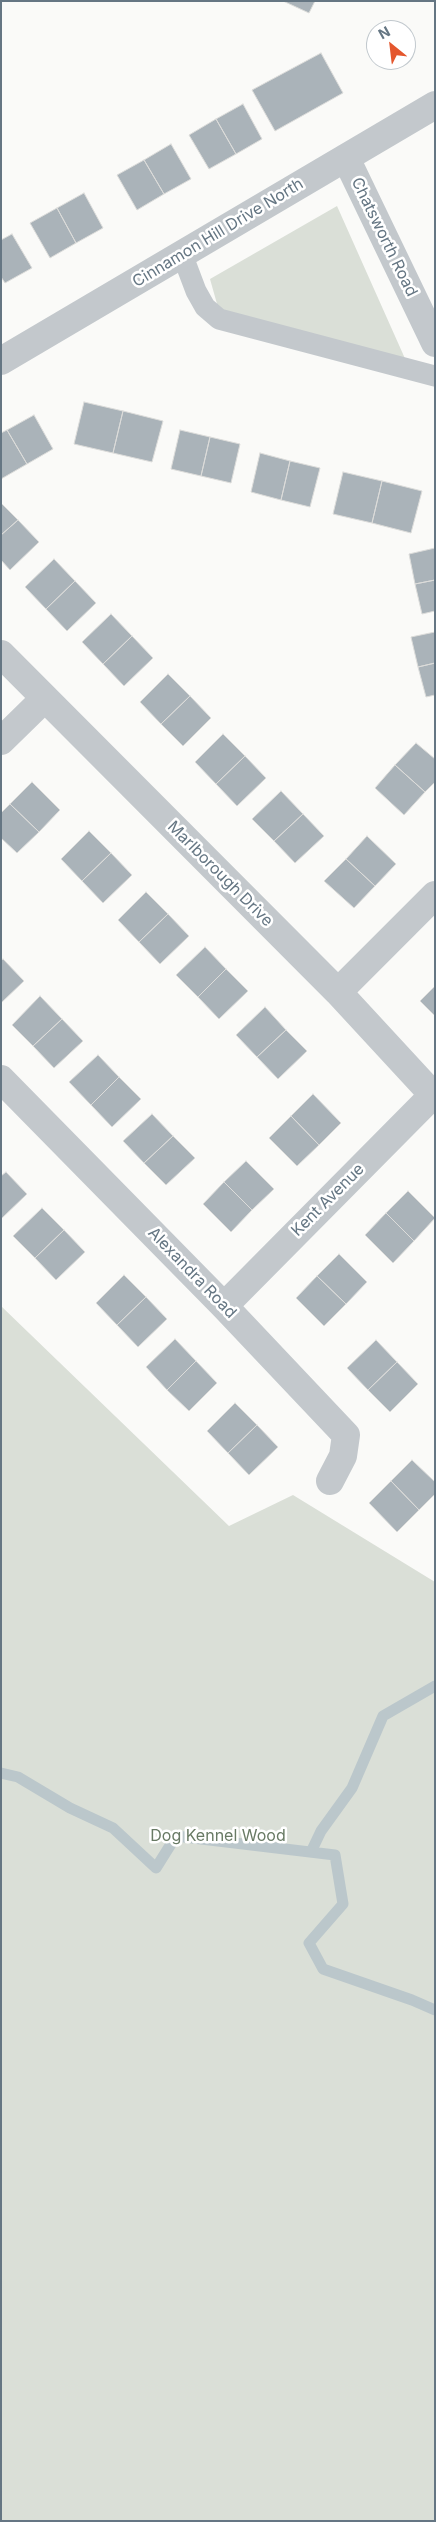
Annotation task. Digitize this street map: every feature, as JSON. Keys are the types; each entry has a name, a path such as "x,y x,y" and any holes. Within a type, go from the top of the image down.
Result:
{"street":[{"name":"Cinnamon Hill Drive North","path":"1,361 435,105"},
{"name":"Chatsworth Road","path":"346,158 435,343"},
{"name":"Marlborough Drive","path":"1,654 338,992 434,1096"},
{"path":"1,741 45,698"},
{"path":"338,992 435,895"},
{"name":"Alexandra Road","path":"1,1079 224,1306 346,1435 343,1456 330,1481"},
{"name":"Kent Avenue","path":"224,1306 434,1096"}],"lane":[{"path":"182,254 196,291 206,307 219,319 435,376"}],"green space":[{"path":"337,206 407,363 219,311 210,279"},
{"name":"Dog Kennel Wood","path":"1,1306 229,1526 293,1495 435,1582 435,2521 1,2521"}],"building":[{"path":"283,1 315,1 309,13"},
{"path":"321,53 343,93 275,131 252,90"},
{"path":"243,104 262,139 236,154 216,119"},
{"path":"216,119 236,154 209,169 189,135"},
{"path":"171,144 191,179 164,194 144,160"},
{"path":"144,160 164,194 137,210 117,175"},
{"path":"84,193 103,228 76,243 57,208"},
{"path":"57,208 76,243 50,258 30,223"},
{"path":"12,234 32,268 5,283 1,277 1,240"},
{"path":"84,402 123,411 113,453 74,444"},
{"path":"123,411 163,421 152,462 113,453"},
{"path":"34,415 53,449 27,464 7,430"},
{"path":"7,430 27,464 1,479 1,433"},
{"path":"180,430 210,437 201,476 171,469"},
{"path":"210,437 240,444 231,483 201,476"},
{"path":"260,453 290,461 281,500 251,492"},
{"path":"290,461 320,468 310,507 281,500"},
{"path":"343,472 382,481 372,523 333,514"},
{"path":"382,481 422,491 411,533 372,523"},
{"path":"1,503 18,520 1,535"},
{"path":"18,520 39,542 10,570 1,560 1,535"},
{"path":"435,548 435,580 415,584 409,554"},
{"path":"54,559 75,581 46,609 25,587"},
{"path":"435,580 435,611 422,614 415,584"},
{"path":"75,581 96,603 67,631 46,609"},
{"path":"111,614 132,636 103,664 82,642"},
{"path":"435,632 435,663 418,667 411,637"},
{"path":"132,636 153,658 124,686 103,664"},
{"path":"435,663 435,695 426,697 418,667"},
{"path":"168,674 190,696 161,724 140,702"},
{"path":"190,696 211,718 183,746 161,724"},
{"path":"223,734 245,756 216,784 195,762"},
{"path":"416,743 435,759 435,782 425,792 395,765"},
{"path":"245,756 266,778 237,806 216,784"},
{"path":"395,765 425,792 404,815 375,788"},
{"path":"32,782 60,810 39,832 10,804"},
{"path":"281,791 303,814 274,841 252,819"},
{"path":"10,804 39,832 17,853 1,838 1,813"},
{"path":"303,814 324,836 295,863 274,841"},
{"path":"89,831 111,853 82,881 61,859"},
{"path":"367,836 396,864 375,886 346,859"},
{"path":"111,853 132,875 103,903 82,881"},
{"path":"346,859 375,886 354,908 324,881"},
{"path":"146,892 168,914 139,942 118,920"},
{"path":"168,914 189,936 160,964 139,942"},
{"path":"205,947 226,969 198,997 176,975"},
{"path":"3,959 24,981 1,1003 1,961"},
{"path":"226,969 248,991 219,1019 198,997"},
{"path":"435,986 435,1016 420,1001"},
{"path":"40,996 62,1019 33,1046 12,1025"},
{"path":"265,1007 286,1030 257,1057 236,1035"},
{"path":"62,1019 83,1041 54,1068 33,1046"},
{"path":"286,1030 307,1051 278,1079 257,1057"},
{"path":"98,1055 119,1077 91,1105 69,1082"},
{"path":"119,1077 141,1099 112,1127 91,1105"},
{"path":"313,1094 341,1123 319,1145 291,1116"},
{"path":"152,1114 173,1136 144,1163 123,1141"},
{"path":"291,1116 319,1145 297,1166 269,1138"},
{"path":"173,1136 195,1158 166,1185 144,1163"},
{"path":"246,1161 274,1189 252,1210 224,1182"},
{"path":"6,1172 27,1194 1,1219 1,1176"},
{"path":"224,1182 252,1210 231,1232 203,1204"},
{"path":"408,1191 435,1218 414,1241 386,1213"},
{"path":"42,1208 64,1230 35,1258 13,1236"},
{"path":"386,1213 414,1241 393,1263 365,1235"},
{"path":"64,1230 85,1252 56,1280 35,1258"},
{"path":"339,1254 367,1282 346,1304 317,1276"},
{"path":"124,1275 146,1297 117,1325 96,1303"},
{"path":"317,1276 346,1304 324,1326 296,1298"},
{"path":"146,1297 167,1319 138,1347 117,1325"},
{"path":"175,1339 196,1361 167,1390 146,1367"},
{"path":"376,1340 397,1362 368,1390 347,1368"},
{"path":"196,1361 217,1383 189,1411 167,1390"},
{"path":"397,1362 418,1384 390,1412 368,1390"},
{"path":"235,1403 257,1425 228,1453 207,1431"},
{"path":"257,1425 278,1447 249,1475 228,1453"},
{"path":"412,1460 435,1482 435,1494 419,1510 391,1481"},
{"path":"391,1481 419,1510 397,1532 369,1503"}],"waterway":[{"path":"311,1852 321,1831 352,1788 383,1716 435,1686"},
{"path":"1,1773 18,1777 70,1808 113,1828 156,1868 176,1836 335,1855 343,1904 309,1943 323,1969 435,2010"}]}
